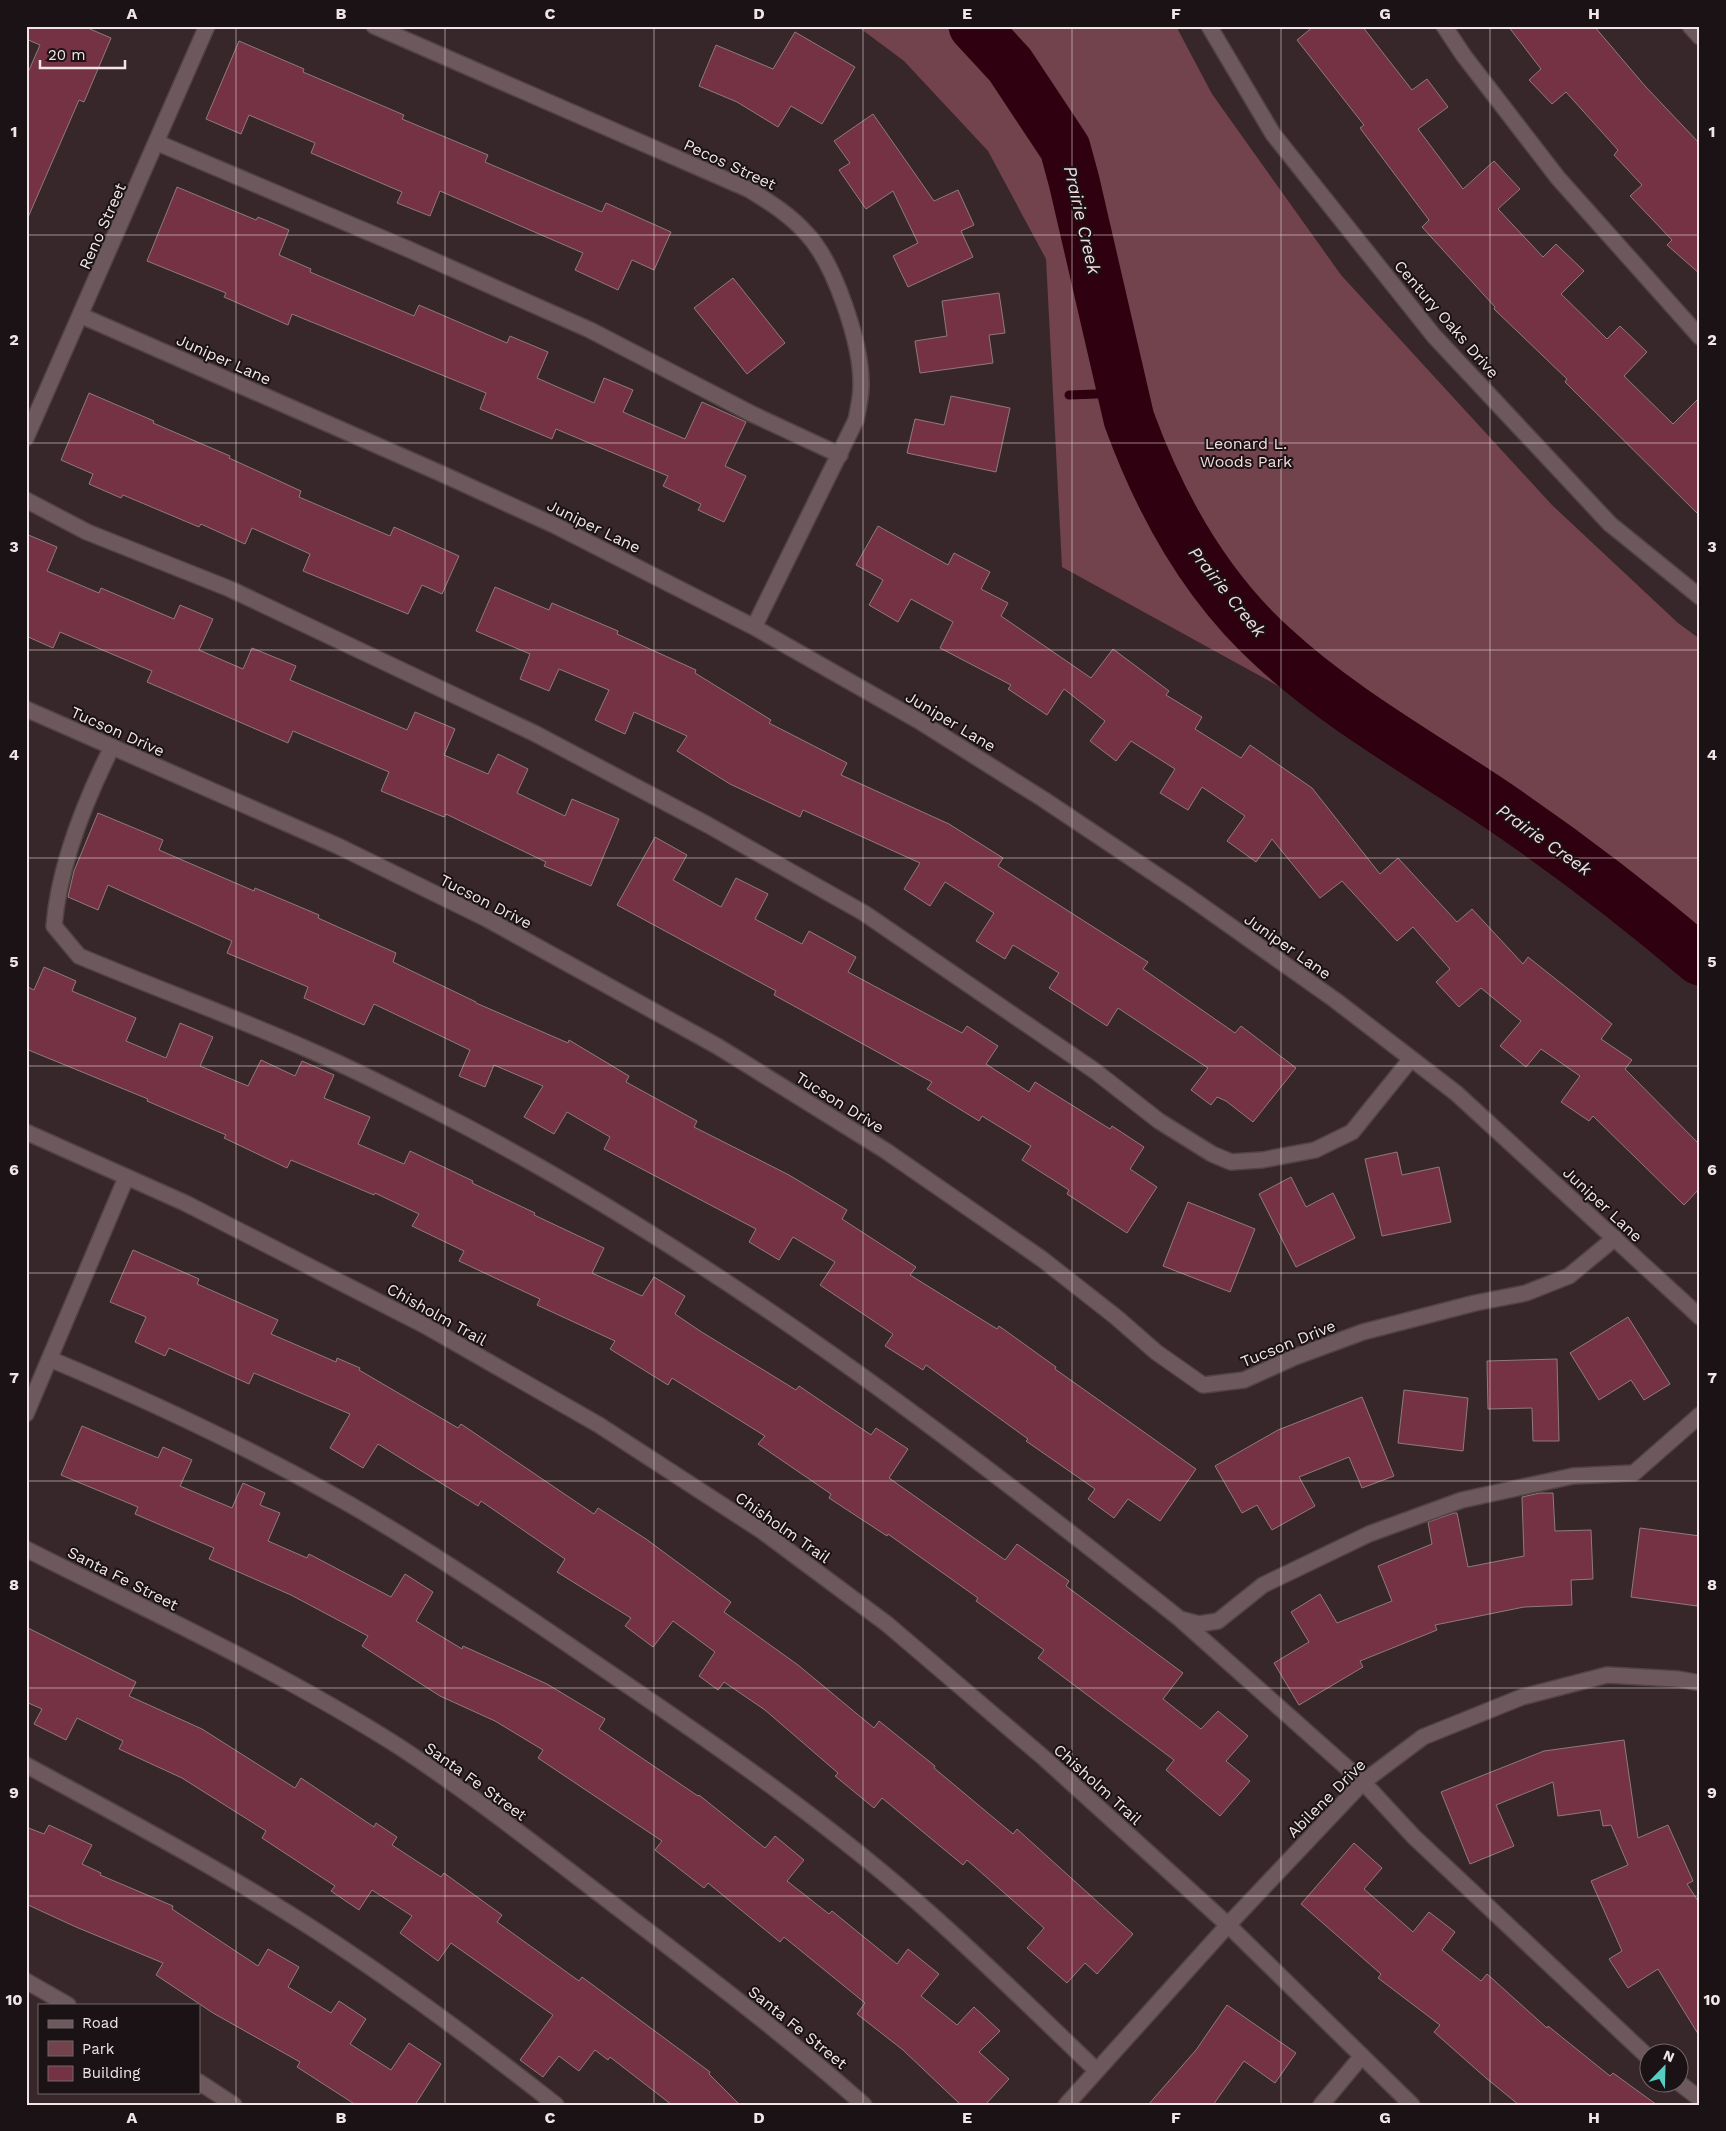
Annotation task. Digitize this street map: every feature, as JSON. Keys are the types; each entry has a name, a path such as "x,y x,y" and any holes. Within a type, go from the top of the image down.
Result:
{"street":[{"name":"Reno Street","path":"26,438 82,316 208,26"},
{"name":"Pecos Street","path":"374,26 750,190 781,208 808,235 827,264 854,332 862,387 856,420 754,627"},
{"name":"Century Oaks Drive","path":"1209,26 1273,134 1434,336 1610,524 1700,597"},
{"path":"1444,26 1464,56 1558,178 1700,337"},
{"path":"1690,26 1700,38"},
{"path":"158,143 408,249 580,326 752,414 840,455"},
{"name":"Juniper Lane","path":"82,316 458,481 564,531 754,627 919,721 1043,799 1204,908 1335,1000 1456,1093 1700,1317"},
{"path":"26,500 87,532 230,589 534,733 708,825 864,913 1095,1071 1159,1121 1212,1154 1231,1162 1262,1160 1315,1150 1352,1132 1411,1059"},
{"name":"Tucson Drive","path":"26,709 338,846 478,915 717,1046 886,1151 1019,1243 1116,1317 1156,1352 1203,1385 1244,1380 1295,1357 1363,1332 1475,1303 1526,1293 1569,1276 1615,1238"},
{"path":"112,747 92,787 57,894 54,926 79,956 311,1050 465,1127 624,1217 735,1290 873,1385 1004,1482 1180,1619 1363,1782 1414,1837 1638,2048"},
{"name":"Chisholm Trail","path":"26,1132 185,1203 424,1325 599,1425 762,1531 895,1631 1044,1758 1228,1925 1412,2105"},
{"path":"26,1414 126,1178"},
{"path":"50,1358 216,1433 349,1504 482,1586 609,1672 687,1726 836,1836 932,1914 1096,2070"},
{"path":"1180,1619 1199,1624 1218,1621 1264,1585 1369,1534 1462,1500 1573,1476 1634,1473 1700,1415"},
{"name":"Santa Fe Street","path":"26,1548 311,1694 397,1746 478,1802 721,1987 818,2064 858,2103"},
{"name":"Abilene Drive","path":"1066,2105 1228,1925 1363,1782 1423,1737 1522,1697 1607,1675 1678,1679 1700,1683"},
{"path":"26,1765 171,1844 320,1933 461,2030 556,2105"},
{"path":"26,1981 66,2004"},
{"path":"1321,2105 1362,2056"},
{"path":"200,2083 234,2105"},
{"path":"1688,2090 1700,2099"}],"green space":[{"name":"Leonard L. Woods Park","path":"857,26 1176,26 1212,94 1341,275 1552,505 1678,623 1700,639 1700,985 1575,881 1311,704 1062,567 1046,259 988,151 904,61"}],"building":[{"path":"26,26 83,26 111,38 84,102 79,100 26,222 26,77 40,45 26,39"},
{"path":"1314,26 1362,26 1412,90 1427,79 1448,107 1418,129 1463,189 1494,161 1520,189 1498,209 1543,257 1556,244 1584,271 1561,294 1607,339 1620,326 1647,352 1624,376 1673,424 1700,397 1700,516 1565,382 1567,379 1494,309 1495,307 1422,227 1429,220 1360,128 1364,125 1297,40"},
{"path":"1508,26 1594,26 1645,86 1700,144 1700,274 1667,245 1672,240 1630,196 1642,185 1614,155 1618,150 1566,92 1552,104 1529,80 1541,69"},
{"path":"795,32 855,67 822,124 791,106 778,127 737,102 699,86 716,45 773,69"},
{"path":"239,41 304,69 303,72 404,115 402,119 488,155 485,162 602,212 606,203 671,232 654,270 632,260 618,290 575,270 583,253 440,191 430,216 397,203 402,192 311,153 315,143 249,115 241,134 206,119"},
{"path":"873,114 934,201 958,190 974,225 961,231 973,257 908,287 893,256 918,243 893,191 866,209 839,170 850,163 834,141"},
{"path":"177,187 256,220 258,217 289,230 279,255 311,269 310,272 414,316 419,305 507,343 510,336 548,352 537,378 594,403 604,378 633,390 623,412 685,439 702,402 746,422 725,466 746,476 724,522 698,510 701,504 663,486 668,476 556,429 552,439 480,409 486,393 292,314 288,325 224,297 226,293 147,261"},
{"path":"733,278 785,343 747,374 694,308"},
{"path":"999,293 1005,333 989,335 993,363 920,373 915,341 947,336 942,301"},
{"path":"89,393 230,456 229,458 301,491 299,497 390,536 394,527 459,556 442,594 422,585 408,614 303,571 310,554 252,528 245,544 201,524 199,527 123,495 121,498 89,484 93,474 61,460"},
{"path":"951,396 1010,408 996,472 907,453 915,419 944,425"},
{"path":"878,526 948,565 954,553 990,572 981,589 1008,603 1001,616 1091,678 1113,649 1169,691 1166,695 1202,717 1195,729 1241,758 1250,745 1312,788 1380,874 1398,858 1457,922 1472,909 1523,964 1528,957 1612,1024 1601,1039 1632,1060 1625,1069 1700,1145 1700,1188 1684,1205 1593,1116 1589,1121 1561,1102 1580,1076 1541,1049 1526,1067 1500,1046 1521,1021 1481,988 1459,1007 1436,982 1450,969 1413,927 1397,941 1342,881 1320,898 1272,839 1256,862 1227,841 1245,816 1202,787 1188,810 1160,793 1175,769 1131,741 1116,761 1090,741 1105,721 1064,689 1047,715 1008,689 1011,685 940,648 953,622 911,599 898,622 869,605 883,580 856,565"},
{"path":"26,534 57,547 47,571 99,593 101,588 174,619 180,605 213,619 199,650 243,669 252,648 296,666 290,680 407,730 415,712 455,729 444,755 488,774 498,754 528,769 517,793 565,816 572,799 619,819 591,886 544,866 546,862 446,814 444,817 381,791 389,772 293,731 288,743 147,682 152,671 60,632 53,648 26,636"},
{"path":"495,587 549,610 552,603 618,631 617,634 696,670 695,673 771,720 769,723 847,763 841,775 949,824 1003,858 998,866 1148,962 1143,969 1235,1033 1241,1026 1296,1068 1253,1122 1226,1101 1217,1097 1211,1105 1191,1090 1208,1068 1118,1008 1107,1026 1049,988 1059,973 1013,945 1005,959 976,941 994,913 945,882 930,906 904,889 920,863 803,810 800,817 730,784 677,751 687,736 634,712 625,734 595,720 609,690 559,669 549,691 520,679 530,654 476,631"},
{"path":"98,813 163,840 159,850 254,891 255,888 319,915 318,918 396,953 393,962 476,1003 568,1043 569,1040 629,1076 626,1082 697,1121 694,1127 789,1175 847,1210 842,1219 916,1267 910,1275 997,1329 999,1326 1056,1367 1055,1369 1196,1469 1160,1521 1128,1499 1114,1518 1088,1499 1095,1489 1026,1441 1028,1439 926,1365 923,1370 885,1346 893,1334 820,1285 835,1262 793,1237 779,1260 749,1242 756,1229 604,1149 610,1137 567,1112 554,1134 524,1117 543,1086 494,1065 485,1087 459,1076 470,1050 374,1004 364,1025 304,998 308,987 227,953 232,941 108,885 98,910 68,897 74,871"},
{"path":"655,837 687,855 673,880 721,907 736,878 768,894 755,919 802,944 809,931 856,957 848,972 962,1033 967,1026 998,1046 986,1064 1029,1092 1035,1082 1110,1129 1112,1126 1144,1147 1130,1169 1157,1187 1127,1233 1067,1194 1069,1190 1022,1160 1031,1146 982,1116 979,1121 927,1089 932,1082 774,995 776,991 617,905"},
{"path":"44,967 76,981 72,991 136,1018 126,1041 166,1058 180,1023 213,1037 200,1066 248,1086 261,1060 295,1076 302,1061 334,1075 324,1098 370,1117 358,1144 404,1164 410,1151 535,1213 534,1215 604,1248 592,1273 642,1296 654,1277 685,1296 675,1314 796,1390 799,1386 871,1435 876,1428 908,1449 889,1478 1005,1560 1017,1544 1069,1581 1066,1586 1183,1673 1163,1699 1201,1729 1218,1711 1248,1736 1226,1761 1250,1781 1220,1816 1166,1770 1174,1760 1038,1658 1044,1650 976,1601 978,1598 888,1534 887,1536 829,1498 831,1494 758,1444 765,1436 672,1378 668,1385 610,1349 615,1341 537,1305 540,1299 459,1261 464,1251 412,1226 419,1214 375,1193 374,1195 291,1160 287,1168 224,1138 226,1135 147,1101 148,1099 26,1049 26,986 34,990"},
{"path":"1397,1152 1402,1175 1439,1167 1451,1222 1382,1236 1365,1159"},
{"path":"1291,1177 1306,1207 1333,1193 1355,1238 1296,1267 1259,1194"},
{"path":"1188,1202 1255,1229 1230,1292 1163,1266"},
{"path":"133,1250 199,1279 197,1284 278,1320 271,1334 336,1362 337,1358 360,1368 359,1370 458,1428 461,1424 594,1514 598,1508 646,1539 731,1602 724,1612 798,1665 874,1728 879,1721 935,1766 934,1768 1013,1834 1017,1829 1133,1934 1097,1974 1085,1963 1067,1983 1027,1948 1044,1928 967,1860 963,1865 882,1798 874,1808 835,1776 838,1773 765,1710 724,1682 718,1690 699,1676 715,1652 673,1621 653,1647 625,1626 631,1618 557,1572 565,1559 481,1501 478,1506 378,1444 363,1468 330,1448 350,1414 254,1373 249,1384 169,1348 165,1356 135,1342 146,1317 110,1302"},
{"path":"1628,1317 1670,1384 1644,1400 1631,1380 1599,1400 1570,1353"},
{"path":"1557,1359 1559,1441 1533,1441 1532,1408 1488,1409 1487,1361"},
{"path":"1404,1390 1468,1398 1463,1451 1398,1443"},
{"path":"1362,1397 1394,1476 1362,1488 1349,1457 1299,1477 1315,1506 1272,1530 1257,1505 1242,1513 1215,1466 1278,1430"},
{"path":"82,1426 158,1458 163,1447 192,1460 180,1486 232,1508 243,1483 265,1493 260,1505 280,1513 268,1541 307,1558 309,1554 391,1597 405,1574 433,1592 416,1621 462,1649 463,1646 547,1684 605,1719 599,1729 699,1795 765,1848 775,1836 804,1860 787,1881 829,1914 832,1911 897,1964 908,1949 939,1974 921,1996 957,2025 974,2007 1000,2031 979,2052 1009,2079 985,2105 961,2105 903,2050 857,2014 865,2003 784,1937 780,1942 708,1883 704,1888 655,1850 662,1841 538,1758 543,1750 495,1721 440,1696 362,1646 368,1636 291,1595 209,1559 214,1548 135,1514 138,1507 61,1475"},
{"path":"1540,1493 1553,1493 1555,1531 1591,1530 1593,1579 1571,1580 1572,1605 1524,1607 1435,1625 1437,1630 1360,1661 1363,1667 1299,1705 1274,1663 1309,1642 1291,1612 1320,1594 1337,1623 1392,1601 1378,1566 1432,1544 1428,1522 1454,1513 1457,1513 1468,1567 1524,1556 1522,1497"},
{"path":"1640,1528 1700,1536 1700,1586 1697,1606 1631,1597"},
{"path":"26,1627 136,1682 129,1696 202,1729 295,1788 301,1778 374,1827 376,1823 397,1837 392,1845 441,1877 444,1873 502,1915 497,1922 579,1981 582,1977 710,2072 709,2074 740,2105 672,2105 610,2057 608,2060 595,2050 579,2071 559,2056 543,2077 520,2060 553,2015 451,1943 438,1961 400,1933 412,1916 372,1890 359,1910 331,1891 335,1886 262,1838 266,1831 182,1778 119,1749 123,1741 77,1718 66,1740 34,1724 42,1709 26,1702"},
{"path":"1624,1740 1638,1838 1668,1825 1693,1881 1687,1884 1700,1904 1700,2037 1658,1969 1628,1988 1609,1959 1622,1951 1591,1881 1628,1865 1611,1825 1603,1826 1600,1810 1558,1816 1553,1782 1496,1805 1514,1846 1470,1864 1441,1792 1544,1751"},
{"path":"49,1825 92,1845 82,1864 101,1873 100,1875 173,1906 172,1909 258,1966 268,1949 299,1967 288,1987 331,2013 339,2001 366,2019 350,2044 391,2070 409,2043 441,2064 415,2105 356,2105 297,2067 300,2062 213,2013 156,1975 163,1963 26,1904 26,1827 44,1834"},
{"path":"1354,1843 1382,1868 1364,1889 1413,1932 1429,1912 1455,1932 1442,1950 1481,1981 1487,1974 1547,2028 1548,2026 1610,2076 1613,2073 1638,2091 1638,2094 1642,2094 1657,2105 1519,2105 1434,2032 1440,2025 1378,1978 1381,1974 1301,1904"},
{"path":"1227,2005 1296,2053 1275,2083 1244,2061 1213,2105 1148,2105 1196,2050"}],"waterway":[{"name":"Prairie Creek","path":"974,26 1010,65 1065,148 1129,419 1155,482 1188,543 1206,571 1250,624 1274,648 1324,690 1378,728 1488,799 1569,856 1622,896 1700,960"},
{"path":"1069,395 1123,393"}]}
